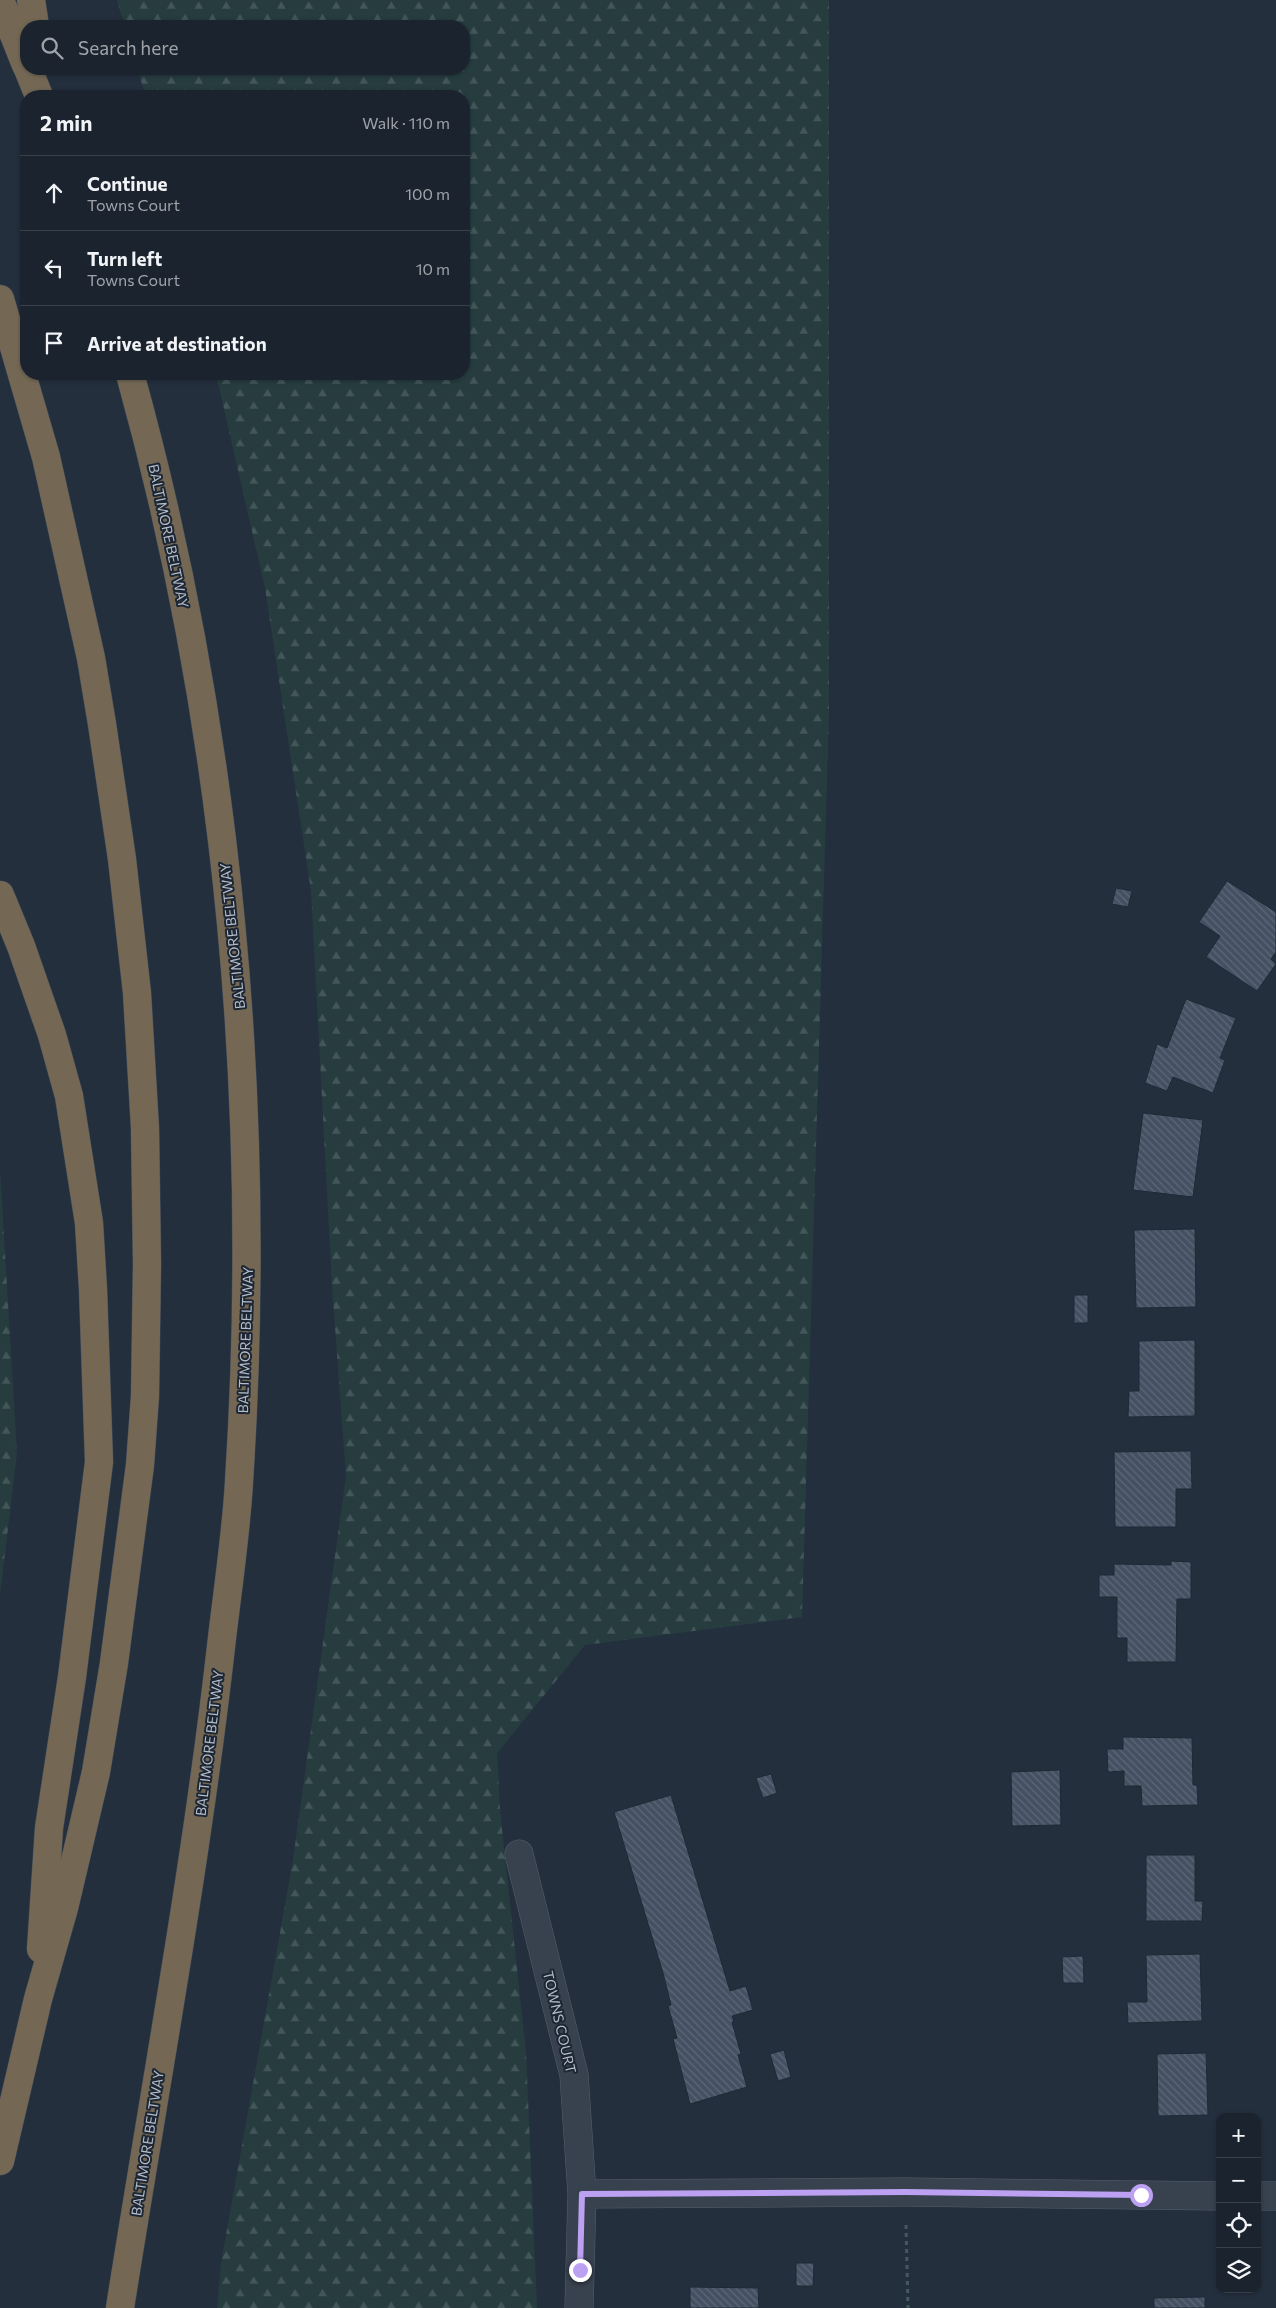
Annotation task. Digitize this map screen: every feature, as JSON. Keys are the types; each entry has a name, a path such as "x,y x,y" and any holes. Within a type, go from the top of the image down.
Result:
{"highway":[{"path":"0,0 20,50"},
{"path":"31,0 35,20"},
{"path":"30,75 37,90"},
{"path":"43,75 46,90"},
{"path":"0,299 20,368"},
{"path":"0,2161 38,1999 64,1908 96,1772 114,1663 140,1465 145,1377 147,1264 145,1128 136,984 122,858 91,658 46,457 24,380"},
{"name":"BALTIMORE BELTWAY","path":"120,2308 187,1907 215,1700 239,1487 248,1298 247,1176 240,1024 221,829 190,631 148,438 132,380"},
{"path":"0,895 21,946 46,1017 69,1096 90,1223 93,1299 98,1462 72,1677 48,1828 38,1999"}],"street":[{"name":"TOWNS COURT","path":"519,1854 574,2075 582,2194 579,2308"},
{"path":"582,2194 906,2192 1216,2196"},
{"path":"1261,2196 1276,2196"}],"path":[{"path":"906,2192 908,2308"}],"green space":[{"path":"117,0 829,0 829,711 802,1617 585,1645 497,1753 500,1810 526,2052 537,2308 217,2308 221,2263 293,1860 346,1476 332,1286 311,891 265,588 217,380 470,380 470,90 144,90 139,75 470,75 470,20 123,20"},
{"path":"0,1170 17,1453 0,1595"}],"building":[{"path":"1227,881 1276,912 1276,952 1271,959 1276,964 1257,991 1206,957 1220,936 1199,922"},
{"path":"1116,888 1132,891 1128,907 1112,904"},
{"path":"1186,999 1236,1018 1220,1058 1225,1060 1213,1093 1173,1077 1167,1091 1145,1083 1157,1044 1167,1048"},
{"path":"1143,1113 1203,1120 1193,1197 1133,1190"},
{"path":"1195,1229 1196,1307 1136,1308 1134,1230"},
{"path":"1074,1295 1088,1295 1088,1323 1074,1323"},
{"path":"1195,1340 1195,1416 1128,1417 1129,1391 1139,1391 1139,1341"},
{"path":"1191,1451 1192,1489 1176,1489 1176,1527 1115,1527 1114,1452"},
{"path":"1171,1561 1191,1562 1191,1599 1177,1599 1176,1662 1127,1662 1127,1638 1117,1638 1117,1597 1099,1597 1099,1575 1114,1575 1114,1564 1171,1565"},
{"path":"1123,1737 1192,1738 1193,1785 1197,1785 1198,1805 1142,1806 1141,1786 1124,1786 1124,1771 1108,1772 1107,1749 1123,1749"},
{"path":"1060,1770 1061,1825 1012,1826 1011,1772"},
{"path":"771,1774 777,1793 763,1798 756,1778"},
{"path":"671,1795 730,1991 746,1986 753,2010 732,2016 741,2054 738,2055 747,2087 690,2104 673,2039 677,2038 668,2006 671,2005 663,1973 614,1812"},
{"path":"1146,1855 1195,1855 1195,1901 1203,1901 1202,1921 1146,1921"},
{"path":"1200,1954 1202,2021 1128,2023 1127,2002 1147,2002 1146,1955"},
{"path":"1083,1956 1084,1983 1063,1983 1062,1957"},
{"path":"784,2050 791,2077 778,2081 770,2054"},
{"path":"1206,2053 1208,2115 1158,2116 1157,2054"},
{"path":"796,2263 814,2263 813,2286 796,2286"},
{"path":"690,2287 758,2288 759,2308 690,2308"},
{"path":"1205,2297 1205,2308 1154,2308 1154,2298"}],"route":[{"path":"580,2270 582,2194 906,2192 1141,2195"}]}
